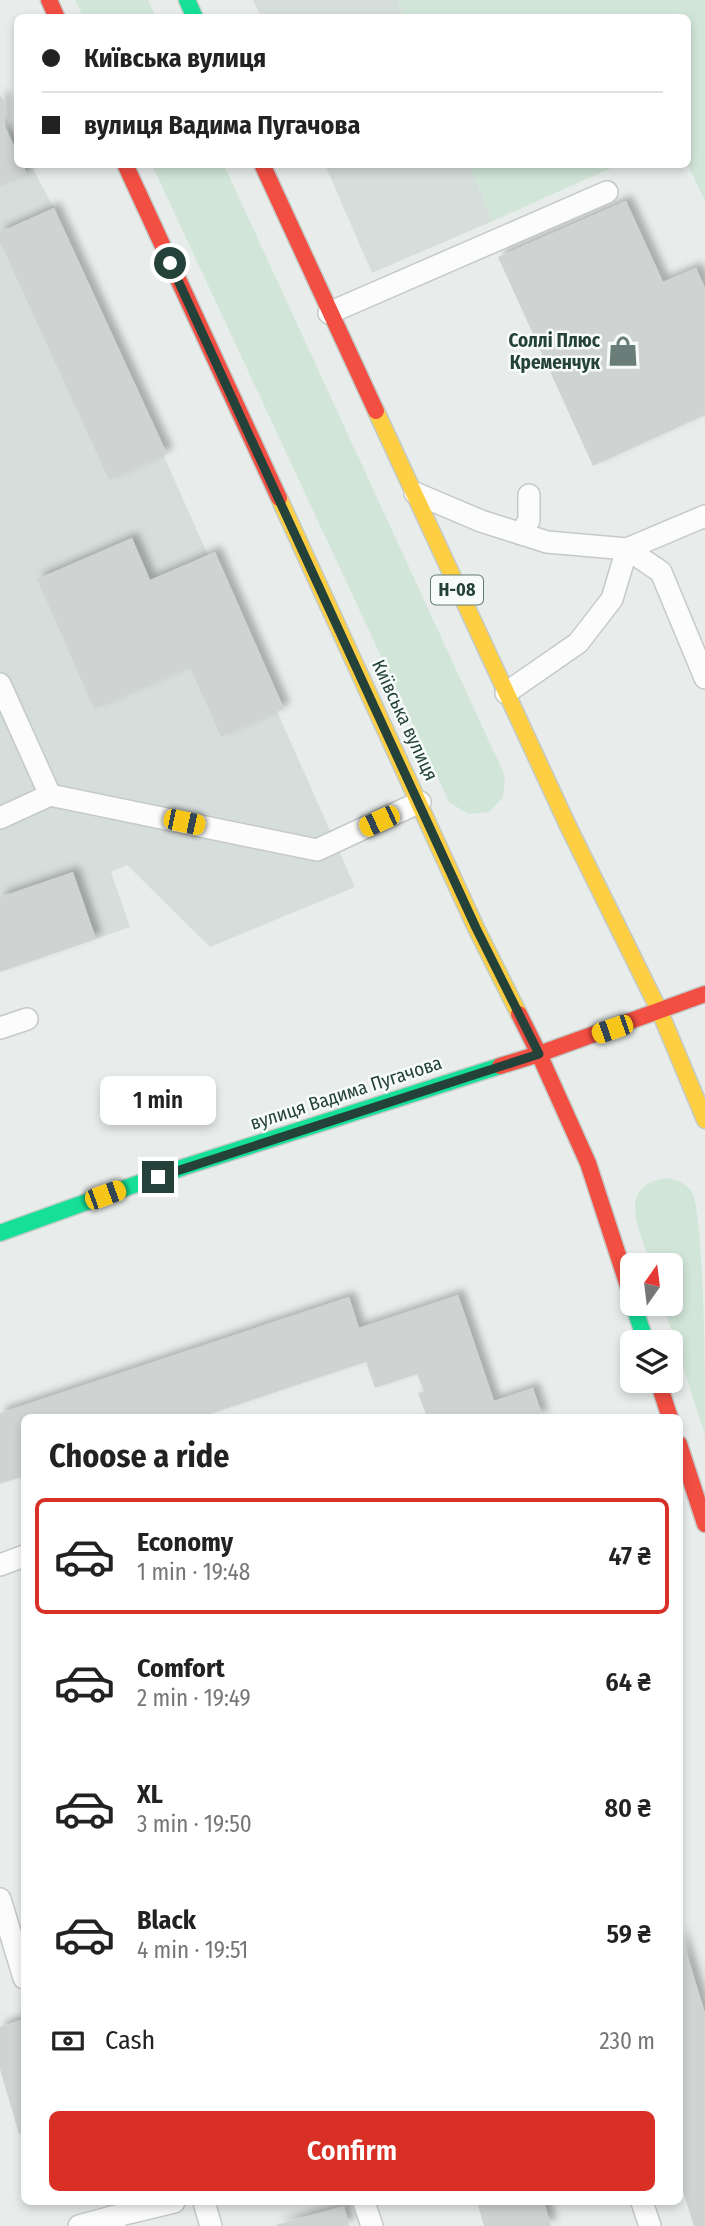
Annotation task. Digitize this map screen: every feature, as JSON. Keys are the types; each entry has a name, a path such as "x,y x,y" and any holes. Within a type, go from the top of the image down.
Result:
{"main road":[{"name":"Київська вулиця","path":"127,168 476,928 539,1054 588,1163 620,1261"},
{"name":"Н-08","path":"264,168 410,491 569,828 660,1012"},
{"name":"вулиця Вадима Пугачова","path":"0,1233 184,1167 539,1054 705,994"},
{"path":"660,1012 705,1120"},
{"path":"662,1393 669,1414"},
{"path":"683,1458 705,1524"}],"lane":[{"path":"330,313 449,270 607,192"},
{"path":"410,491 481,521 521,534 547,541 627,550 661,572 705,678"},
{"path":"521,534 528,520 529,495"},
{"path":"506,693 578,643 612,599 627,550 705,516"},
{"path":"0,684 50,795"},
{"path":"0,818 50,795 317,850 420,802"},
{"path":"0,1028 27,1019"},
{"path":"0,1565 21,1557"},
{"path":"0,1899 21,1968"},
{"path":"79,2226 113,2221 159,2205"},
{"path":"205,2205 211,2226"},
{"path":"364,2205 372,2226"},
{"path":"643,2205 650,2226"}],"shaded area":[{"path":"253,0 397,0 404,14 260,14"},
{"path":"0,107 14,134 14,168 33,168 54,208 355,887 210,947 127,865 111,872 130,927 0,972"},
{"path":"326,168 470,168 493,221 372,273"}],"green space":[{"path":"75,0 148,0 155,14 82,14"},
{"path":"397,0 705,0 705,201 689,168 691,14 404,14"},
{"path":"153,168 225,168 505,776 503,797 489,812 468,814 449,802"},
{"path":"470,168 611,168 493,221"},
{"path":"666,1178 674,1180 688,1187 693,1194 700,1241 705,1435 683,1366 683,1330 671,1330 667,1316 683,1316 683,1253 647,1253 638,1226 636,1201 640,1190 650,1183"}],"building":[{"path":"0,95 5,102 5,127 14,146 14,168 24,168 27,175 0,186"},
{"name":"Соллі Плюс Кременчук","path":"626,201 663,282 696,268 705,288 705,415 593,466 498,257"},
{"path":"54,208 167,454 109,480 0,242 0,232"},
{"path":"132,538 150,580 215,552 284,709 221,737 190,667 94,709 37,579"},
{"path":"73,872 96,939 0,972 0,897"},
{"path":"458,1295 494,1401 533,1388 542,1414 426,1414 418,1393 424,1391 417,1374 375,1388 366,1362 211,1414 21,1414 21,1477 0,1484 0,1413 349,1297 359,1328"},
{"path":"683,1942 705,2013 705,2226 694,2226 683,2192"},
{"path":"21,2020 19,2134 0,2069 0,2027"},
{"path":"478,2205 545,2205 551,2226 484,2226"},
{"path":"344,2206 349,2226 276,2226 276,2225"}],"traffic: fast":[{"path":"187,0 193,14"},
{"path":"0,1233 184,1167 500,1066"},
{"path":"637,1316 642,1330"}],"traffic: slow":[{"path":"376,411 569,828 660,1012"},
{"path":"279,498 476,928 519,1014"},
{"path":"660,1012 705,1120"}],"traffic: jam":[{"path":"49,0 55,14"},
{"path":"127,168 279,498"},
{"path":"264,168 376,411"},
{"path":"519,1014 539,1054 705,994"},
{"path":"500,1066 539,1054 588,1163 620,1261"},
{"path":"662,1393 669,1414"},
{"path":"683,1456 705,1524"}],"place":[{"name":"Соллі Плюс Кременчук","path":"623,351"}],"route":[{"path":"158,1177 539,1054 476,928 170,263"}]}
